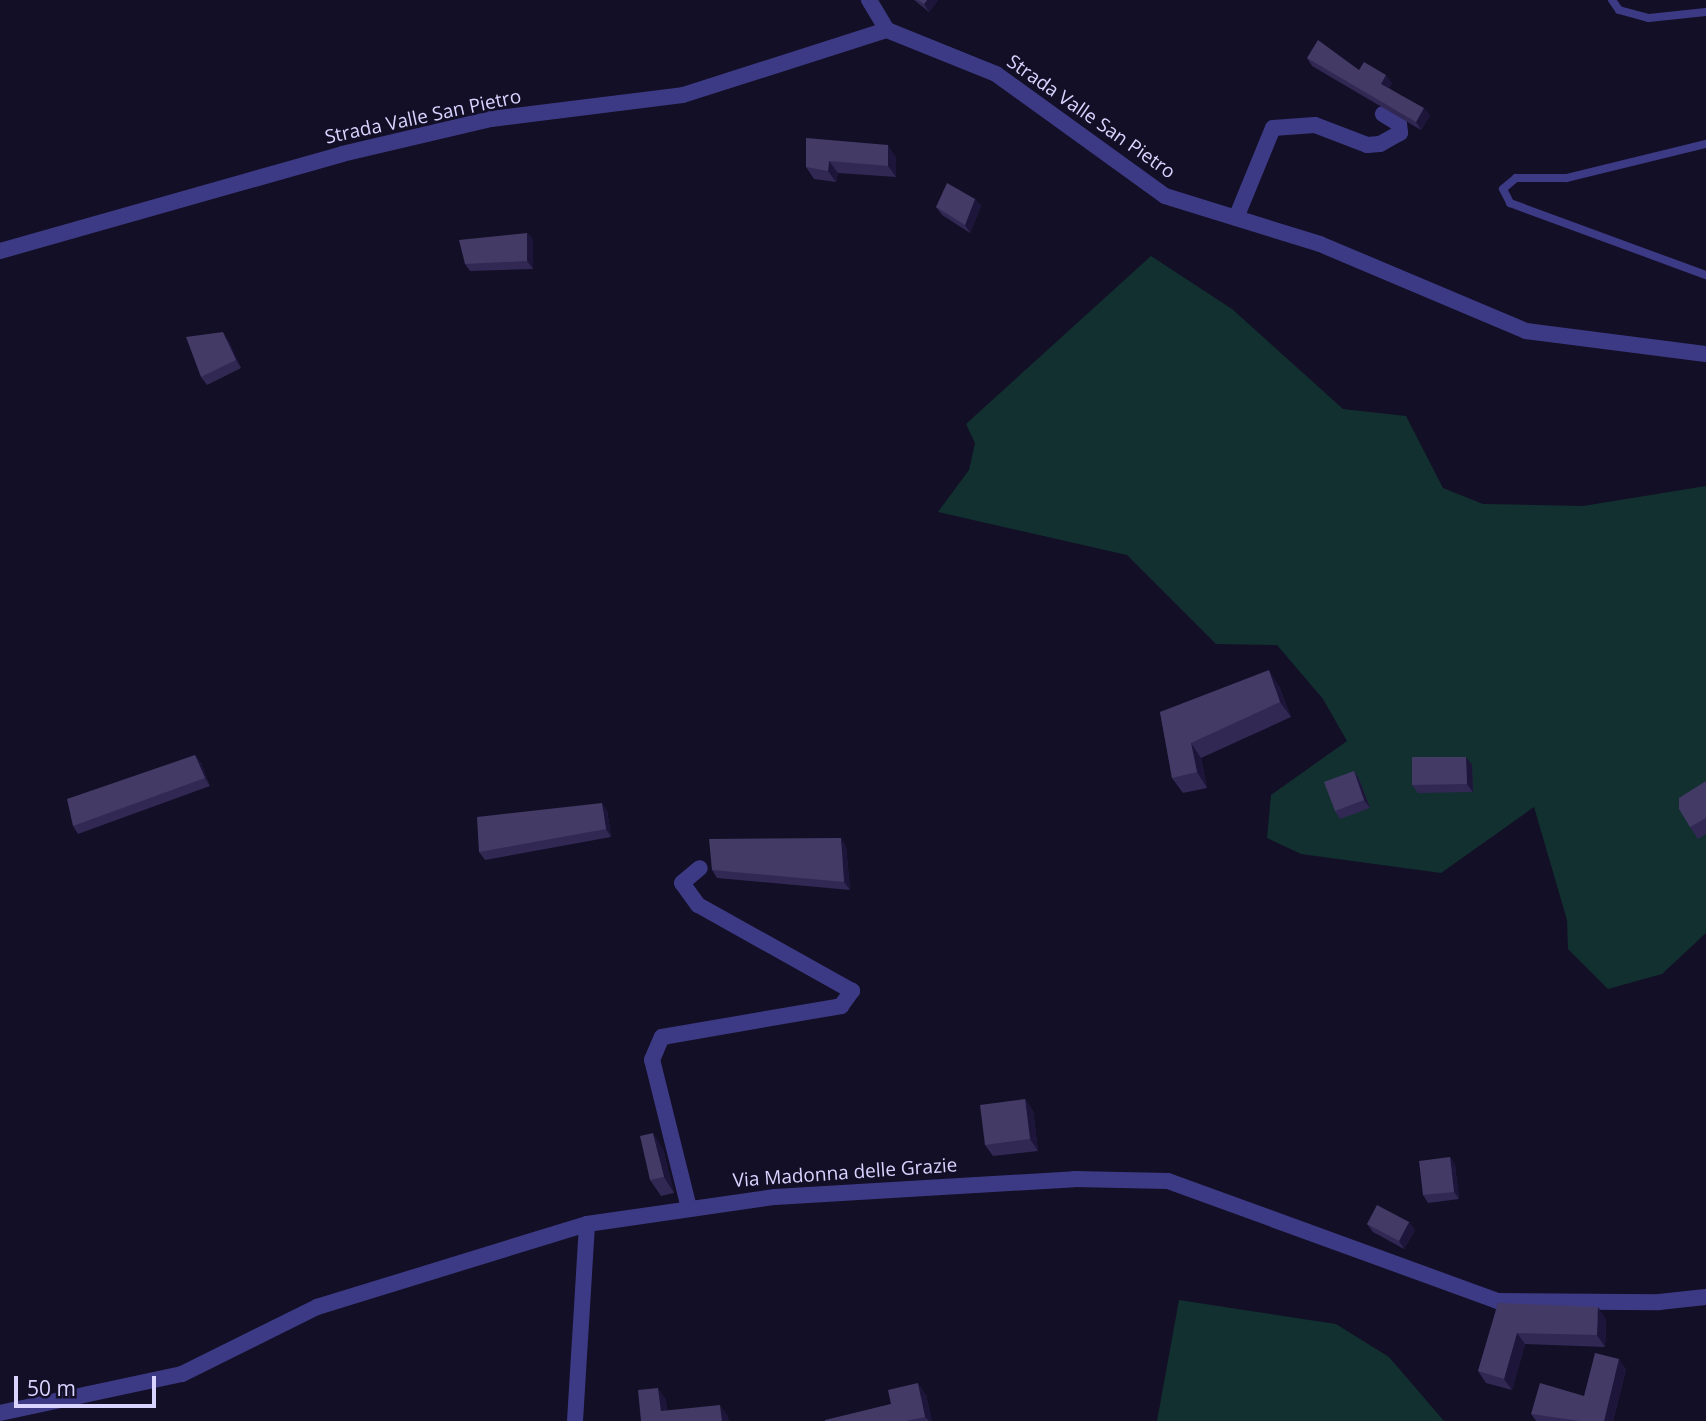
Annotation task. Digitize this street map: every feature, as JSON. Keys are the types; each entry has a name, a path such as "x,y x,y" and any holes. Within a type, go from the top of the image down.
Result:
{"street":[{"path":"869,0 887,30"},
{"name":"Strada Valle San Pietro","path":"0,251 342,154 491,119 683,95 887,30 996,74 1165,196 1320,244 1526,331 1706,354"},
{"path":"1236,218 1273,128 1315,125 1367,145 1380,144 1400,133 1399,124 1383,114"},
{"path":"689,1208 652,1060 662,1037 841,1006 852,991 698,905 682,883 700,868"},
{"name":"Via Madonna delle Grazie","path":"0,1413 182,1374 317,1307 587,1224 689,1208 1074,1179 1168,1181 1497,1301 1659,1303 1706,1297"},
{"path":"575,1421 587,1224"}],"lane":[{"path":"1612,0 1619,10 1649,19 1706,12"},
{"path":"1706,144 1566,178 1516,178 1503,189 1510,203 1706,275"}],"green space":[{"path":"1151,256 1232,309 1343,409 1406,416 1443,488 1483,504 1583,506 1706,486 1706,933 1662,974 1608,989 1568,949 1567,920 1534,807 1441,873 1301,854 1267,838 1271,795 1347,741 1323,699 1277,645 1216,644 1127,555 938,512 969,470 975,443 966,424"},
{"path":"1179,1300 1336,1324 1389,1357 1444,1421 1157,1421"}],"building":[{"path":"1318,40 1359,70 1364,62 1386,75 1381,84 1424,108 1416,122 1307,58"},
{"path":"806,138 888,145 888,166 829,161 828,171 806,167"},
{"path":"947,183 975,199 965,225 936,207"},
{"path":"527,233 527,261 465,264 459,240"},
{"path":"223,332 236,360 201,377 186,337"},
{"path":"1269,670 1280,702 1191,743 1197,772 1172,778 1160,712"},
{"path":"195,755 205,778 73,826 67,799"},
{"path":"1412,757 1466,757 1467,784 1412,785"},
{"path":"1354,771 1364,800 1335,811 1324,782"},
{"path":"1706,781 1706,818 1690,827 1679,809 1679,798"},
{"path":"602,803 606,829 479,852 477,817"},
{"path":"841,838 844,882 712,870 709,839"},
{"path":"1025,1099 1030,1139 985,1145 980,1105"},
{"path":"653,1133 664,1177 650,1180 640,1136"},
{"path":"1450,1157 1454,1192 1423,1195 1419,1161"},
{"path":"1377,1205 1409,1222 1399,1241 1367,1224"},
{"path":"1498,1303 1598,1307 1597,1335 1517,1333 1504,1379 1478,1371"},
{"path":"1595,1353 1619,1359 1604,1421 1580,1421 1531,1414 1540,1383 1584,1396"},
{"path":"918,1383 925,1417 906,1421 825,1421 891,1404 888,1390"},
{"path":"658,1388 661,1411 720,1405 722,1421 641,1421 638,1390"}]}
